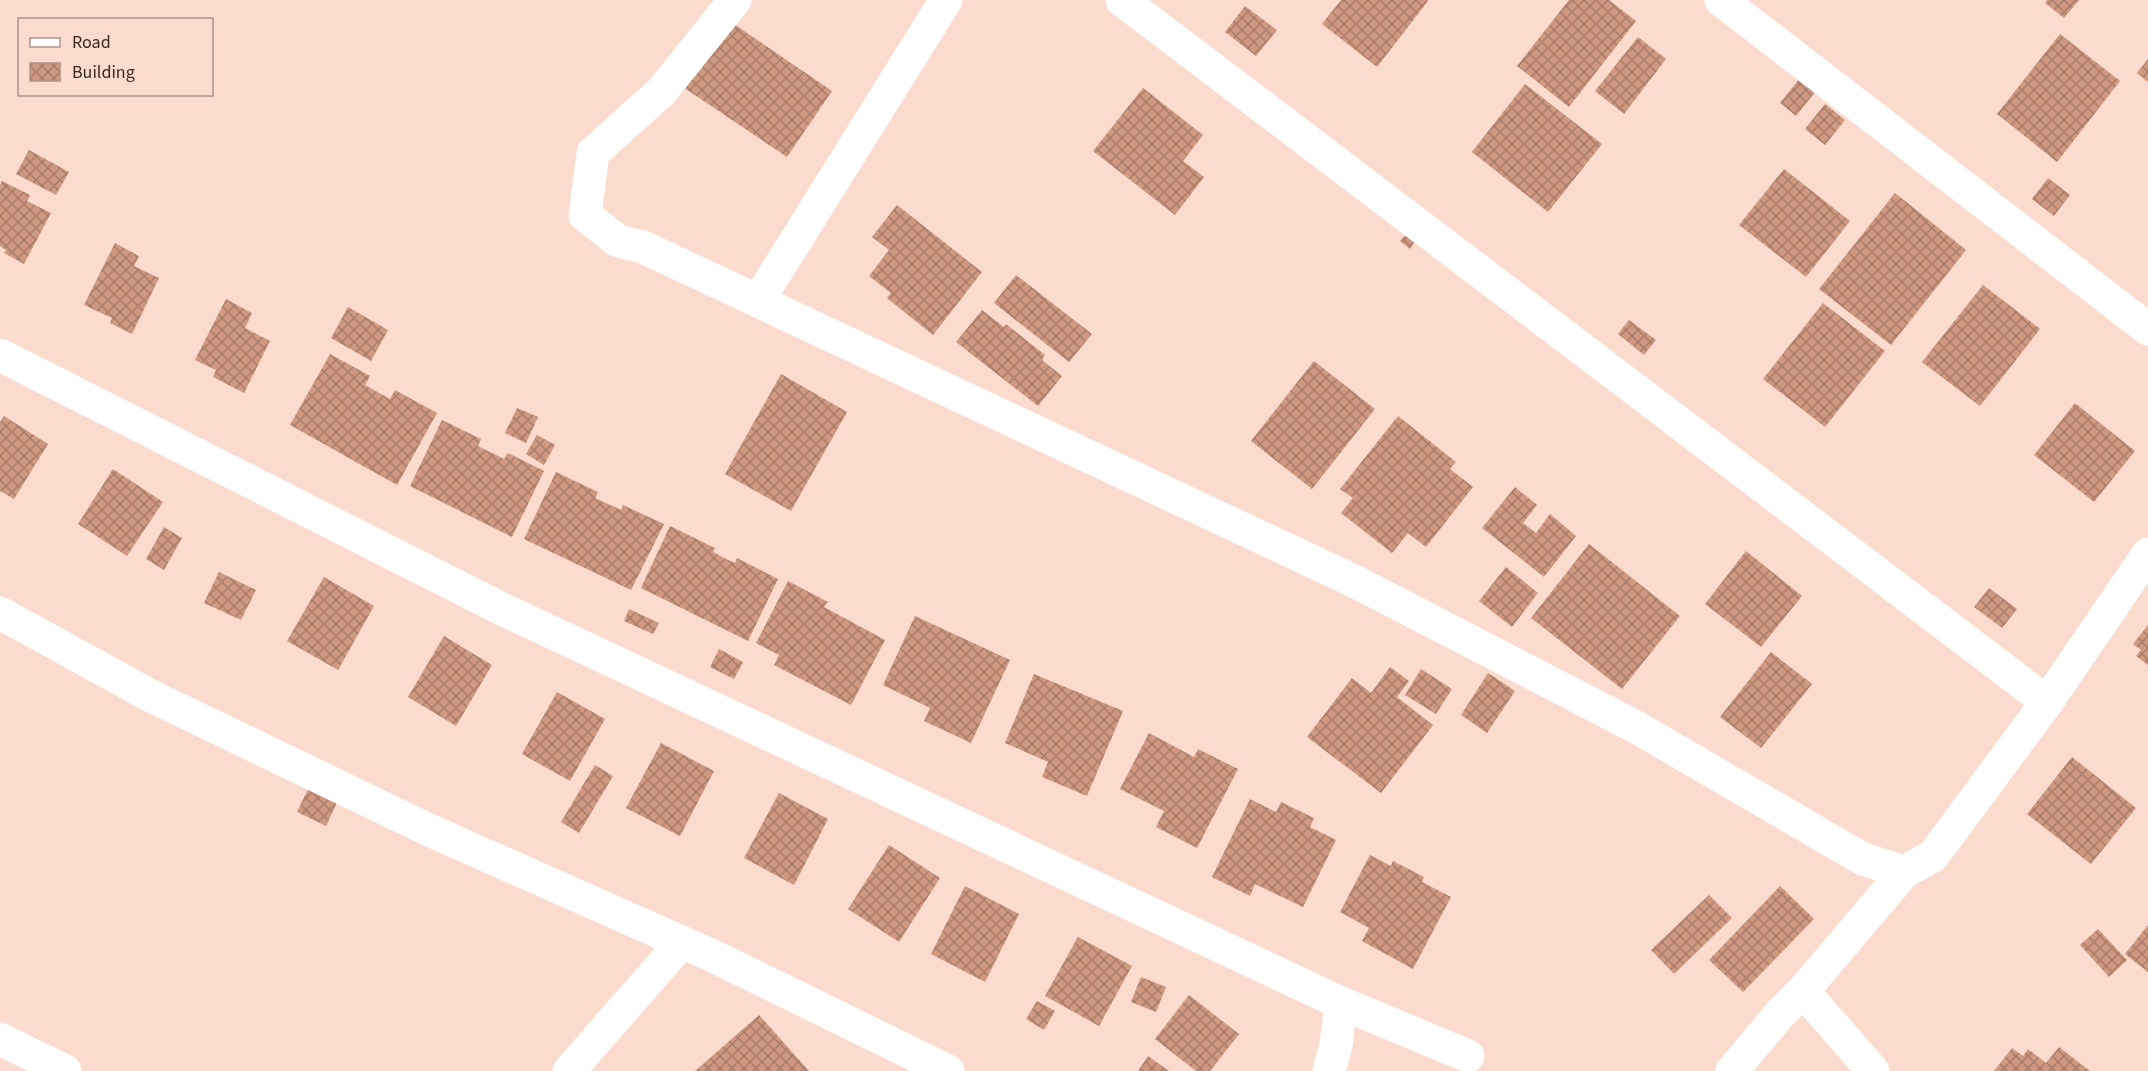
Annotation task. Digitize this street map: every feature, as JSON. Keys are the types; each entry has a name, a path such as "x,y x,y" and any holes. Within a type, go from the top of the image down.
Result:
{"street":[{"path":"735,0 662,91 593,153 585,215 618,241 643,247 1356,582 1636,727 1863,859 1904,872"},
{"path":"758,301 946,0"},
{"path":"1122,0 2047,702"},
{"path":"1721,0 2148,329"},
{"path":"0,355 500,608 1341,1003 1468,1056"},
{"path":"1732,1071 1904,872 1933,856 2047,702 2148,554"},
{"path":"0,613 183,711 429,830 682,942 948,1071"},
{"path":"569,1071 682,942"},
{"path":"1803,991 1873,1071"},
{"path":"1329,1071 1336,1045 1341,1003"},
{"path":"0,1040 65,1071"}],"building":[{"path":"1341,0 1428,1 1377,67 1322,24"},
{"path":"1569,0 1609,0 1636,21 1569,107 1517,66"},
{"path":"2047,0 2079,0 2064,18 2045,3"},
{"path":"1245,6 1277,30 1256,56 1225,32"},
{"path":"728,20 832,91 787,157 683,87"},
{"path":"2060,34 2120,81 2057,162 1997,114"},
{"path":"1638,37 1666,59 1624,114 1595,91"},
{"path":"2148,59 2148,82 2137,73"},
{"path":"1800,78 1816,91 1796,116 1780,103"},
{"path":"1525,84 1602,144 1548,212 1472,152"},
{"path":"1143,88 1203,135 1183,161 1204,177 1175,215 1093,151"},
{"path":"1825,104 1845,120 1825,145 1805,129"},
{"path":"29,150 69,172 56,195 16,174"},
{"path":"1784,169 1850,221 1806,277 1739,225"},
{"path":"2048,178 2070,195 2054,216 2032,199"},
{"path":"2,181 30,195 27,201 51,213 24,264 4,253 6,250 0,246 0,185"},
{"path":"1895,193 1966,250 1891,345 1819,289"},
{"path":"897,205 982,272 933,335 887,298 891,293 869,276 889,250 872,237"},
{"path":"1407,233 1416,240 1410,249 1400,241"},
{"path":"115,243 139,256 134,266 159,278 132,334 110,323 112,318 84,305"},
{"path":"1016,275 1092,334 1069,362 994,303"},
{"path":"1983,285 2040,329 1980,406 1922,362"},
{"path":"226,299 252,313 245,328 270,341 244,393 213,377 216,370 195,360"},
{"path":"1823,303 1885,351 1825,427 1763,379"},
{"path":"348,307 388,330 371,361 331,338"},
{"path":"982,310 1004,327 1006,324 1045,355 1042,360 1062,376 1038,406 956,342"},
{"path":"1629,320 1656,340 1644,355 1618,334"},
{"path":"330,354 370,376 365,385 390,399 395,390 437,413 397,485 290,425"},
{"path":"1314,361 1375,409 1312,489 1251,441"},
{"path":"781,374 847,412 791,511 725,474"},
{"path":"2075,403 2135,451 2094,502 2034,455"},
{"path":"517,408 538,417 526,443 505,433"},
{"path":"4,416 48,444 14,499 0,491 0,422"},
{"path":"1398,416 1456,462 1450,469 1473,487 1426,547 1408,533 1392,553 1341,513 1353,498 1340,489"},
{"path":"442,420 481,439 478,446 504,459 508,453 544,471 512,537 410,486"},
{"path":"537,435 555,445 544,465 526,454"},
{"path":"113,469 163,502 127,556 78,524"},
{"path":"556,472 598,492 595,498 621,510 623,505 664,524 631,590 524,539"},
{"path":"1515,487 1537,505 1523,523 1536,533 1550,514 1576,536 1544,577 1482,528"},
{"path":"670,526 715,548 713,552 726,559 735,563 737,558 778,579 748,641 641,588"},
{"path":"164,527 182,538 164,570 146,559"},
{"path":"1589,544 1680,616 1622,689 1531,618"},
{"path":"1746,551 1802,596 1761,647 1705,604"},
{"path":"1506,567 1538,593 1512,627 1479,601"},
{"path":"219,572 256,590 241,620 204,603"},
{"path":"324,577 374,606 338,670 287,641"},
{"path":"788,581 828,602 824,607 885,640 851,705 774,665 779,655 756,643"},
{"path":"1989,588 2017,609 2002,628 1974,607"},
{"path":"629,609 659,623 653,634 624,621"},
{"path":"915,616 1010,660 971,743 924,721 930,708 883,685"},
{"path":"2148,625 2148,665 2136,656 2141,650 2133,644"},
{"path":"444,636 492,665 456,726 408,697"},
{"path":"719,649 743,662 734,679 710,667"},
{"path":"1771,652 1812,684 1761,748 1720,717"},
{"path":"1390,667 1409,681 1397,697 1433,725 1381,793 1307,737 1352,678 1371,693"},
{"path":"1421,669 1452,689 1436,714 1405,695"},
{"path":"1488,673 1515,691 1487,733 1461,715"},
{"path":"1034,674 1123,711 1087,796 1042,777 1048,762 1005,743"},
{"path":"557,692 605,719 570,781 522,754"},
{"path":"1149,733 1194,757 1198,749 1238,769 1197,848 1156,827 1164,811 1120,789"},
{"path":"661,743 714,771 680,836 626,808"},
{"path":"2072,757 2136,808 2091,864 2027,814"},
{"path":"595,765 613,776 579,833 561,822"},
{"path":"312,781 341,794 326,826 297,812"},
{"path":"779,793 828,819 794,885 744,858"},
{"path":"1250,799 1276,812 1281,802 1314,818 1310,827 1336,840 1303,907 1255,884 1250,896 1212,877"},
{"path":"889,845 940,878 899,942 848,909"},
{"path":"1370,855 1391,866 1393,861 1424,877 1422,882 1451,897 1413,969 1362,941 1369,928 1340,912"},
{"path":"965,886 1019,914 985,982 931,954"},
{"path":"1780,886 1814,919 1743,992 1709,960"},
{"path":"1709,895 1732,918 1674,974 1651,950"},
{"path":"2148,925 2148,972 2125,954"},
{"path":"2098,929 2127,960 2109,977 2080,945"},
{"path":"1078,937 1132,966 1099,1026 1045,996"},
{"path":"1141,977 1166,987 1156,1012 1131,1002"},
{"path":"1189,995 1239,1034 1210,1071 1196,1071 1155,1039"},
{"path":"1037,1001 1055,1011 1044,1030 1026,1019"},
{"path":"759,1015 809,1071 695,1071"},
{"path":"2059,1047 2090,1071 1994,1071 2012,1048 2023,1056 2028,1049 2046,1063"},
{"path":"1148,1056 1169,1071 1138,1071"}]}
